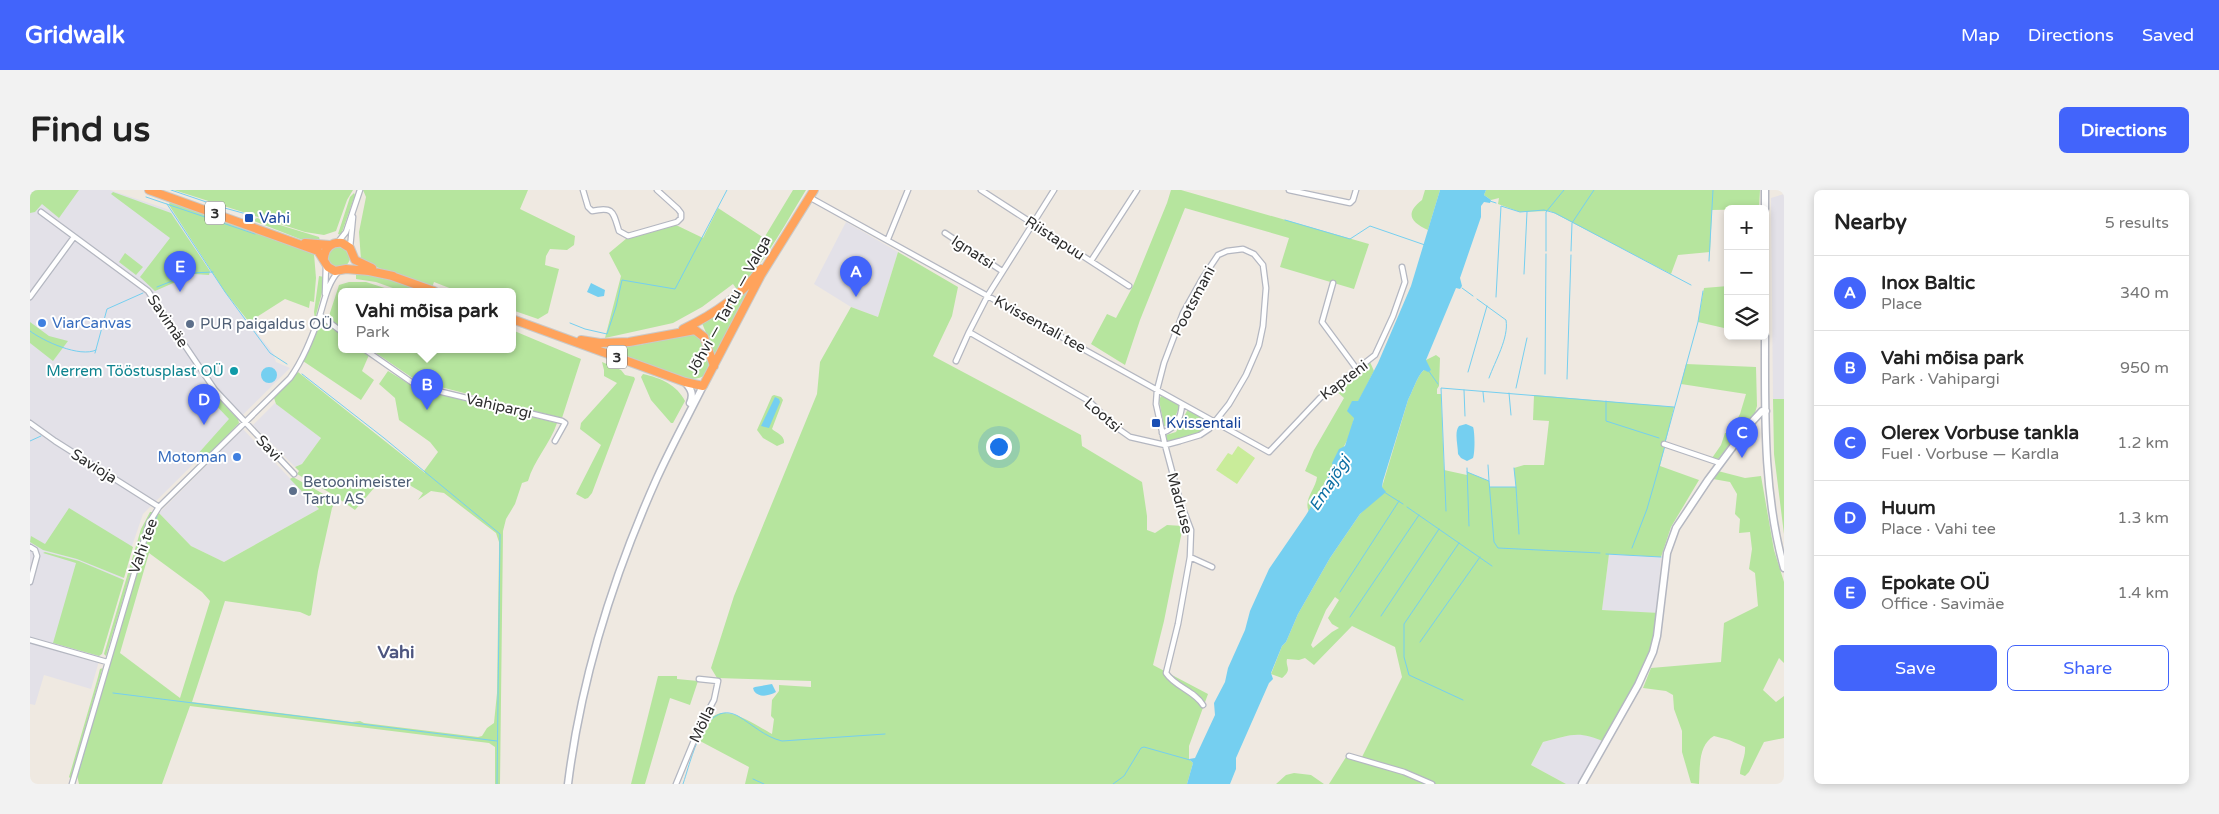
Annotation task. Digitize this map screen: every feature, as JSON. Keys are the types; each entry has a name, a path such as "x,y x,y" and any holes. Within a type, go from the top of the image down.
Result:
{"highway":[{"name":"3","path":"149,190 318,251 331,269 369,271 393,276"},
{"name":"Jõhvi — Tartu — Valga","path":"516,320 685,382 703,386 761,275 812,194"},
{"name":"3","path":"280,236 301,242 334,244 351,252 362,265 426,288"},
{"path":"325,261 326,250 334,244"},
{"path":"663,337 700,321 732,299 758,273 780,244"},
{"path":"342,270 351,264 351,252"},
{"path":"548,332 600,343 629,342 695,330 704,337 714,366"}],"main road":[{"path":"1765,190 1765,205"},
{"path":"1765,340 1770,500 1784,568"},
{"path":"677,437 677,430 693,397 691,389 685,382"},
{"path":"568,784 579,723 608,608 629,548 656,481 703,386"},
{"path":"1582,784 1638,685 1653,652 1667,553 1676,528 1720,463 1754,420 1762,411 1766,411"}],"street":[{"path":"334,244 346,232 360,190"},
{"path":"583,190 588,207 592,211 606,208 614,213 619,231 628,236 677,222 681,218 681,213 656,190"},
{"path":"888,240 908,190"},
{"name":"Riistapuu","path":"981,190 1129,286"},
{"path":"956,361 988,295 1054,190"},
{"path":"1091,261 1137,190"},
{"path":"1289,190 1350,203 1356,190"},
{"name":"Kvissentali tee","path":"812,194 888,240 1270,452"},
{"path":"351,252 356,203"},
{"name":"Savimäe","path":"41,212 148,291 215,390 245,422"},
{"name":"Ignatsi","path":"945,233 1002,271"},
{"path":"30,296 74,237"},
{"name":"Pootsmani","path":"1157,390 1173,338 1190,300 1208,268 1218,255 1227,250 1236,248 1251,252 1263,265 1266,272 1266,306 1263,326 1258,346 1246,375 1216,422"},
{"path":"324,303 325,261"},
{"name":"Kapteni","path":"1270,452 1320,398 1356,368 1372,360 1393,316 1405,282 1402,267"},
{"path":"324,303 332,280 342,270"},
{"path":"1333,283 1322,322 1356,368"},
{"name":"Vahi tee","path":"72,784 145,533 160,507 297,369 324,303"},
{"path":"320,315 338,329"},
{"name":"Lootsi","path":"969,332 1089,400 1121,432 1145,442 1165,445 1200,435 1216,422"},
{"name":"Vahipargi","path":"370,353 417,386 562,421 565,423 555,441"},
{"name":"Madruse","path":"1157,390 1156,404 1162,433 1180,501 1191,530 1190,557 1166,673 1181,688 1197,698 1203,705"},
{"path":"1162,433 1175,426 1181,414 1182,404"},
{"name":"Savi","path":"245,422 294,474"},
{"name":"Savioja","path":"30,423 55,441 160,507"},
{"path":"1664,444 1720,463"},
{"path":"30,547 36,550 37,556 30,582"},
{"path":"1190,557 1212,567"},
{"path":"30,640 107,662"},
{"name":"Mölla","path":"676,784 700,726 714,700 718,680 699,679"},
{"path":"1348,756 1404,772 1432,784"}],"shaded area":[{"path":"30,190 110,190 173,211 224,292 273,353 276,362 290,368 143,514 131,549 91,689 44,675 35,705 30,704"},
{"path":"1784,194 1784,399 1773,399 1771,198"},
{"path":"846,222 898,252 878,317 851,307 814,284"},
{"path":"275,403 321,438 302,464 295,467 253,425"},
{"path":"243,429 319,509 224,562 191,546 159,513"},
{"path":"1609,554 1661,557 1657,613 1602,610"},
{"path":"1578,733 1590,735 1605,742 1582,784 1566,784 1531,765 1543,742"}],"green space":[{"path":"30,190 79,190 59,218 42,204 35,212 30,213"},
{"path":"174,190 353,190 347,200 336,231 324,235 305,232"},
{"path":"363,190 528,190 520,209 575,236 574,245 567,250 550,249 546,256 545,265 559,269 548,313 538,319 516,311 516,288 449,288 434,282 432,288 363,262 361,260 359,232 366,197"},
{"path":"793,190 806,190 766,254 738,291 733,284 702,307 673,323 605,338 621,276 609,253 627,238 676,225 703,238 718,208 764,238"},
{"path":"1171,190 1181,190 1369,244 1354,289 1280,267 1289,238 1185,208 1140,320 1125,365 1091,344 1107,314 1116,318 1133,286"},
{"path":"1425,190 1440,190 1428,230 1417,224 1412,217 1413,209 1422,200"},
{"path":"1486,190 1760,190 1759,205 1724,205 1724,210 1712,210 1710,252 1678,255 1671,274 1550,211 1520,212 1498,204 1499,198 1491,200 1484,195"},
{"path":"113,192 171,213 210,271 209,275 194,274 155,291 140,277 170,238 111,194"},
{"path":"354,193 355,195 341,235 338,234 350,197"},
{"path":"170,201 314,254 316,278 314,302 310,301 309,308 285,299 249,322 225,292 169,205"},
{"path":"257,218 319,237 320,241 300,239 254,221"},
{"path":"339,246 347,249 350,257 347,265 339,268 331,265 328,257 331,249"},
{"path":"898,252 958,287 952,316 933,356 1081,435 1082,446 1142,482 1147,530 1155,533 1167,525 1183,526 1153,665 1208,694 1189,746 1189,759 1193,763 1187,784 745,784 749,767 700,741 710,719 717,714 724,713 741,717 772,734 774,719 771,716 772,700 779,691 779,685 811,687 811,681 717,678 711,668 734,596 817,394 820,362 851,307 878,317"},
{"path":"125,253 143,267 136,275 119,262"},
{"path":"356,273 372,274 411,288 393,288 376,282 356,279"},
{"path":"319,276 324,277 323,289 315,319 314,312"},
{"path":"349,282 366,282 385,288 338,288 339,285"},
{"path":"1724,286 1724,328 1698,322 1704,288"},
{"path":"338,288 338,326 328,319"},
{"path":"745,291 747,295 715,355 702,323"},
{"path":"325,320 338,330 338,353 367,353 369,355 362,371 374,380 361,400 303,361 320,321"},
{"path":"30,322 49,336 68,341 53,361 30,343"},
{"path":"516,332 581,359 562,418 417,381 376,353 516,353"},
{"path":"691,332 702,338 708,359 708,371 705,375 698,378 689,379 602,348 640,345"},
{"path":"1436,355 1440,358 1437,394 1441,394 1444,470 1467,475 1467,472 1489,481 1490,487 1516,487 1514,468 1524,465 1544,465 1549,421 1533,420 1534,395 1674,407 1660,466 1699,480 1671,527 1661,557 1609,554 1602,610 1660,613 1653,652 1605,742 1588,736 1574,735 1543,742 1531,765 1566,784 1329,784 1346,757 1361,759 1402,677 1395,647 1352,626 1314,665 1305,658 1299,660 1287,659 1288,670 1282,678 1271,674 1298,614 1330,558 1360,514 1373,501 1382,487 1408,400 1417,379 1424,370 1426,360","holes":["1335,597 1339,600 1328,618 1332,624 1339,628 1313,648 1311,645 1326,610"]},
{"path":"602,362 621,370 625,375 635,379 592,493 585,499 576,494 601,445 580,429 581,423 617,383 604,376"},
{"path":"1370,362 1374,371 1358,402 1355,402 1350,435 1309,512 1309,498 1317,477 1305,471 1314,450 1344,398 1333,388"},
{"path":"1686,364 1756,367 1757,406 1755,413 1718,459 1712,458 1721,445 1725,433 1730,433 1740,414 1746,394 1681,384"},
{"path":"388,371 411,385 462,400 557,423 528,481 522,483 515,504 506,519 503,531 500,784 495,784 495,747 489,743 190,706 162,784 79,784 77,775 149,527 158,512 191,546 224,562 319,509 290,479 293,477 336,501 332,508 318,571 311,615 225,601 192,702 352,722 360,721 478,737 482,736 487,728 494,723 497,693 499,553 499,542 496,533 444,493 431,491 418,500 423,493 394,476 385,482 381,480 355,510 297,474 299,471 295,467 302,464 321,438 276,404 274,398 298,372 425,473 424,471 438,452 430,442 399,420 395,398 379,384","holes":["149,553 202,592 210,601 180,698 120,653"]},
{"path":"643,374 668,383 682,395 685,401 673,423 651,400 641,377"},
{"path":"207,391 211,391 238,419 239,423 205,459 200,459 196,456 229,419 207,396"},
{"path":"774,395 781,397 783,400 772,429 784,441 784,443 777,446 763,438 757,430"},
{"path":"1161,396 1178,403 1180,406 1170,427 1164,426 1159,400"},
{"path":"1773,399 1784,399 1784,534 1774,454"},
{"path":"1188,409 1209,422 1209,426 1200,433 1170,442 1167,441 1166,435 1176,432"},
{"path":"1238,446 1255,458 1237,484 1216,470 1228,453 1232,455"},
{"path":"1718,471 1745,478 1761,476 1774,550 1784,582 1784,663 1779,658 1763,690 1776,702 1784,696 1784,738 1764,742 1749,772 1745,776 1740,774 1745,747 1714,736 1702,751 1699,784 1691,783 1682,752 1682,731 1674,709 1673,695 1666,691 1643,688 1651,668 1721,662 1724,623 1758,606 1755,573 1749,569 1752,549 1750,532 1739,533 1740,519 1735,514 1737,494 1730,482 1713,479"},
{"path":"69,508 133,547 124,578 77,559 43,550 30,542 31,536 45,544"},
{"path":"150,512 153,512 143,533 106,656 104,654 141,529"},
{"path":"43,553 79,561 124,580 102,654 99,656 53,643 76,563"},
{"path":"103,668 71,779 69,777 100,669"},
{"path":"658,676 677,676 677,679 698,681 690,705 670,698 645,784 631,784"},
{"path":"1294,773 1311,775 1324,784 1276,784 1286,775"}],"water":[{"name":"Emajõgi","path":"1440,190 1486,190 1484,195 1491,200 1490,203 1484,202 1481,206 1481,217 1460,278 1462,286 1460,289 1456,288 1426,360 1431,370 1428,372 1424,370 1422,372 1408,400 1383,481 1382,487 1386,492 1360,514 1330,558 1298,614 1271,673 1273,679 1269,683 1236,758 1236,769 1230,784 1187,784 1193,763 1189,759 1195,758 1215,715 1214,703 1225,682 1228,668 1245,630 1250,611 1269,569 1323,487 1339,449 1345,446 1354,418 1347,411 1352,401 1358,401 1378,363 1411,286"},
{"path":"591,283 605,290 604,296 598,297 587,292"},
{"path":"269,367 275,369 277,375 275,381 269,383 263,381 261,375 263,369"},
{"path":"775,397 780,402 769,428 761,426"},
{"path":"1466,424 1473,427 1474,438 1473,458 1467,461 1458,454 1456,435 1459,426"},
{"path":"772,684 776,692 767,695 759,695 753,688 755,687"}],"waterway":[{"path":"171,190 250,215"},
{"path":"570,323 607,334 622,280 675,289 727,190"},
{"path":"1546,251 1546,212 1564,190"},
{"path":"1571,251 1572,223 1594,190"},
{"path":"1709,261 1713,190"},
{"path":"146,197 255,234"},
{"path":"1490,201 1496,203"},
{"path":"167,204 225,292 270,353 287,364"},
{"path":"1496,297 1501,206 1520,212 1544,210 1555,213 1691,285"},
{"path":"1524,274 1527,212"},
{"path":"1285,220 1350,239 1370,226 1425,245"},
{"path":"1545,374 1546,254"},
{"path":"1567,379 1571,255"},
{"path":"157,287 192,273 213,272"},
{"path":"1462,288 1473,296"},
{"path":"1665,442 1698,322 1703,291"},
{"path":"95,353 107,309 143,293"},
{"path":"1477,299 1506,320 1504,342 1489,378"},
{"path":"1468,372 1487,306"},
{"path":"30,331 52,344 72,350 81,352 96,350"},
{"path":"1516,388 1527,338"},
{"path":"1428,370 1438,384"},
{"path":"302,374 384,438 500,534 497,784"},
{"path":"1446,511 1441,388 1674,407"},
{"path":"1464,390 1465,416"},
{"path":"1483,392 1484,402"},
{"path":"1509,393 1511,415"},
{"path":"1606,401 1606,421 1659,438"},
{"path":"30,441 41,436"},
{"path":"1632,548 1647,509 1665,446"},
{"path":"1488,465 1489,481"},
{"path":"1467,468 1469,526"},
{"path":"1514,468 1516,487"},
{"path":"1467,472 1489,481 1494,542 1498,548 1600,553"},
{"path":"1490,487 1516,487 1519,534"},
{"path":"1384,492 1403,504"},
{"path":"1340,592 1399,501"},
{"path":"1407,507 1492,566"},
{"path":"1350,617 1419,515"},
{"path":"149,529 157,517"},
{"path":"1381,616 1439,529"},
{"path":"1459,543 1404,624 1404,657 1409,675 1463,700"},
{"path":"1606,554 1661,557"},
{"path":"1420,642 1480,557"},
{"path":"77,777 131,591"},
{"path":"113,693 497,741"},
{"path":"683,784 701,735 716,716 726,713 738,716 765,734 782,741 885,734"},
{"path":"1113,784 1124,776 1141,748 1144,747 1190,760"},
{"path":"753,779 764,784"}],"place":[{"name":"Vahi","path":"249,218"},
{"name":"Epokate OÜ","path":"180,292"},
{"name":"Inox Baltic","path":"856,297"},
{"name":"ViarCanvas","path":"42,323"},
{"name":"PUR paigaldus OÜ","path":"190,324"},
{"name":"Merrem Tööstusplast OÜ","path":"234,371"},
{"name":"Vahi mõisa park","path":"427,410"},
{"name":"Kvissentali","path":"1156,423"},
{"name":"Huum","path":"204,425"},
{"name":"Motoman","path":"237,457"},
{"name":"Olerex Vorbuse tankla","path":"1742,458"},
{"name":"Betoonimeister Tartu AS","path":"293,491"}],"district":[{"name":"Vahi","path":"396,652"}]}
